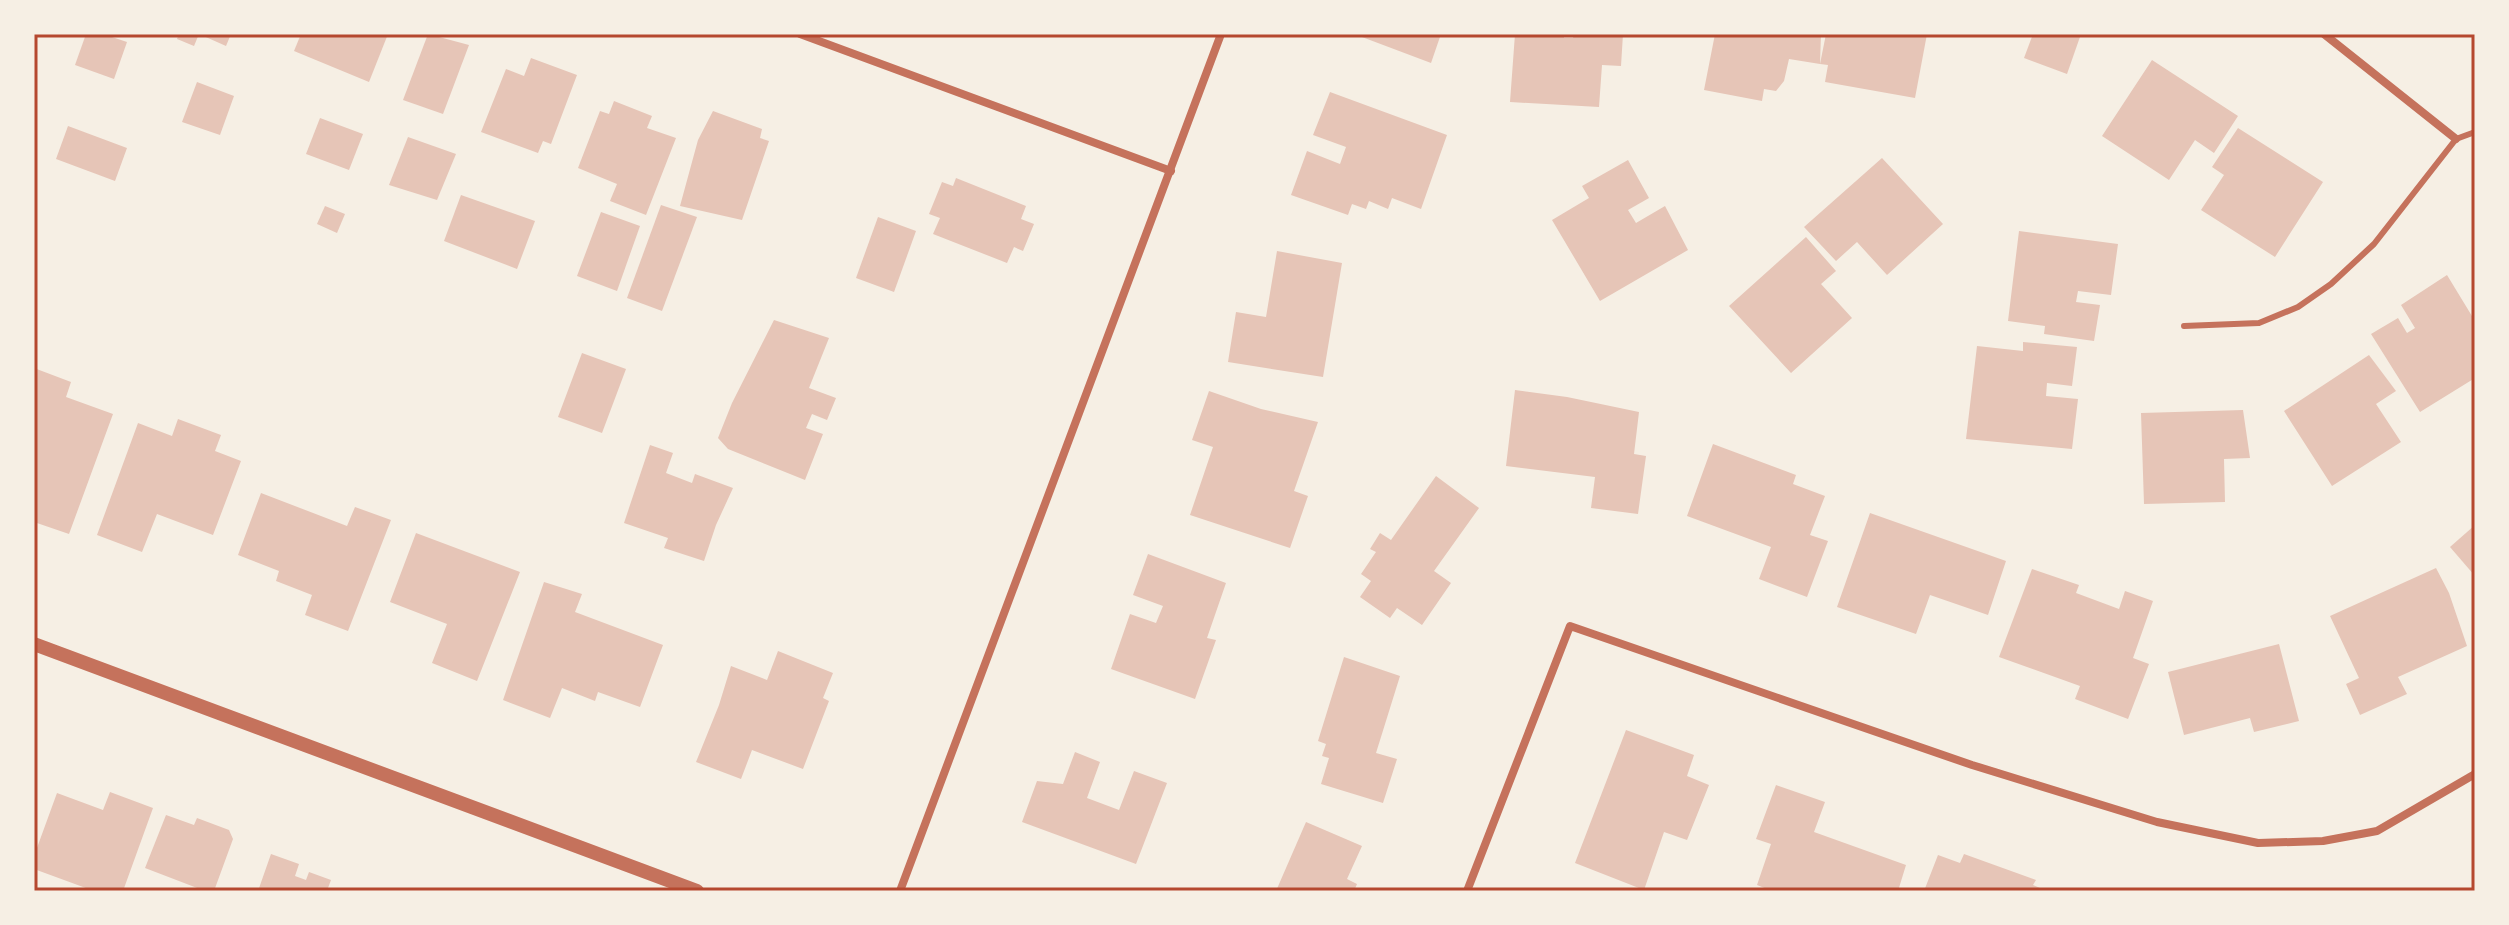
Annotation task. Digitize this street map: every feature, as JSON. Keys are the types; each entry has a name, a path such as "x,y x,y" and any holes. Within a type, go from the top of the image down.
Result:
{"street":[{"path":"800,34 1171,171"},
{"path":"900,891 1221,34"},
{"path":"2324,34 2456,139"},
{"path":"1467,891 1570,626 1972,765 2157,822 2258,843 2323,841 2377,831 2475,774"},
{"path":"34,644 697,891"}],"lane":[{"path":"2184,326 2259,323 2298,307 2331,284 2374,244 2456,139 2475,132"}],"building":[{"path":"86,34 103,34 127,42 114,79 75,65"},
{"path":"179,34 199,34 194,46 177,39"},
{"path":"199,34 231,34 226,46"},
{"path":"301,34 388,34 369,82 294,51"},
{"path":"428,34 469,45 443,114 403,100"},
{"path":"1354,34 1441,34 1431,63"},
{"path":"1515,34 1564,34 1564,38 1573,38 1574,34 1623,34 1621,66 1602,65 1599,107 1510,102"},
{"path":"1715,34 1821,34 1820,64 1789,59 1784,81 1776,91 1764,89 1762,101 1704,90"},
{"path":"1826,34 1927,34 1915,98 1825,82 1828,65 1820,64"},
{"path":"2033,34 2081,34 2067,74 2024,58"},
{"path":"531,58 577,75 551,144 543,141 538,153 481,132 506,69 524,76"},
{"path":"2152,60 2238,116 2214,153 2195,140 2169,180 2102,136"},
{"path":"197,82 234,96 220,135 182,122"},
{"path":"1330,92 1447,135 1421,209 1392,198 1388,209 1369,201 1366,209 1352,204 1348,215 1291,195 1307,151 1340,164 1346,147 1313,135"},
{"path":"614,101 652,116 647,128 676,138 646,215 610,201 617,184 578,168 600,111 609,114"},
{"path":"713,111 762,129 760,138 769,141 742,220 680,206 698,140"},
{"path":"320,118 363,134 349,170 306,154"},
{"path":"68,126 127,148 115,181 56,159"},
{"path":"2238,128 2323,182 2275,257 2201,210 2224,175 2212,167"},
{"path":"408,137 456,154 437,200 389,185"},
{"path":"1882,158 1943,224 1887,275 1857,242 1836,261 1804,227"},
{"path":"1628,160 1649,198 1628,210 1636,223 1665,206 1688,250 1600,301 1552,220 1589,198 1582,186"},
{"path":"956,178 1026,206 1021,219 1034,224 1023,251 1014,247 1007,263 933,234 940,218 929,214 942,182 953,186"},
{"path":"461,195 535,221 517,269 444,241"},
{"path":"661,205 697,217 662,311 627,298"},
{"path":"325,206 345,214 337,233 317,224"},
{"path":"601,212 640,226 617,291 577,276"},
{"path":"878,217 916,231 894,292 856,278"},
{"path":"2019,231 2118,244 2111,295 2078,291 2076,302 2100,305 2094,341 2044,334 2045,326 2008,321"},
{"path":"1806,237 1836,271 1821,284 1852,318 1791,373 1729,306"},
{"path":"1277,251 1342,263 1323,377 1228,362 1236,312 1266,317"},
{"path":"2447,275 2475,321 2475,378 2420,412 2371,334 2398,318 2407,333 2415,328 2401,305"},
{"path":"774,320 829,338 809,388 836,398 827,420 812,414 806,428 823,434 805,480 728,449 718,438"},
{"path":"2023,342 2077,347 2072,386 2047,383 2046,396 2078,399 2072,449 1966,439 1977,346 2023,351"},
{"path":"582,353 626,369 602,433 558,417"},
{"path":"2369,355 2396,391 2376,404 2401,442 2332,486 2284,411"},
{"path":"34,368 71,382 66,397 113,414 69,534 34,522"},
{"path":"1515,390 1639,412 1634,454 1646,456 1638,514 1591,508 1595,477 1506,466"},
{"path":"1209,391 1261,409 1318,422 1294,491 1308,496 1290,548 1190,515 1213,447 1192,440"},
{"path":"2243,410 2250,458 2224,459 2225,502 2144,504 2141,413"},
{"path":"178,419 221,435 215,451 241,461 213,535 157,514 142,552 97,535 138,423 172,436"},
{"path":"1713,444 1796,475 1793,484 1825,496 1810,535 1828,541 1807,597 1759,579 1771,547 1687,516"},
{"path":"650,445 673,453 666,473 692,483 695,474 733,488 704,561 664,548 668,538 624,523"},
{"path":"1436,476 1479,508 1434,571 1451,583 1422,625 1397,608 1390,618 1360,597 1371,581 1361,574 1376,552 1370,549 1380,533 1391,540"},
{"path":"261,493 347,526 355,507 391,520 348,631 305,615 312,595 276,581 279,571 238,555"},
{"path":"1870,513 2006,561 1988,615 1930,595 1916,634 1837,607"},
{"path":"2475,525 2475,576 2450,547"},
{"path":"416,533 520,572 477,681 432,663 447,624 390,602"},
{"path":"1148,554 1226,583 1207,638 1216,640 1195,699 1111,669 1130,614 1156,623 1163,606 1133,595"},
{"path":"2436,568 2449,593 2467,646 2398,677 2407,694 2360,715 2346,684 2359,678 2330,616"},
{"path":"2032,569 2079,585 2076,593 2119,609 2125,591 2153,601 2133,658 2149,664 2128,719 2075,699 2080,686 1999,657"},
{"path":"544,582 582,594 575,612 663,645 640,707 598,692 595,701 562,688 550,718 503,700"},
{"path":"2279,644 2299,721 2254,732 2250,718 2184,735 2168,672"},
{"path":"778,651 833,673 823,698 829,701 803,769 752,750 741,779 696,762 731,666 767,680"},
{"path":"1344,657 1400,676 1376,753 1397,759 1383,803 1321,784 1329,758 1322,756 1326,744 1318,741"},
{"path":"1626,730 1694,755 1687,776 1709,785 1687,840 1664,832 1644,890 1575,863"},
{"path":"1075,752 1100,762 1087,798 1119,810 1134,771 1167,783 1136,864 1022,822 1037,781 1063,784"},
{"path":"1776,785 1825,802 1814,832 1906,865 1898,891 1772,891 1757,885 1771,844 1756,839"},
{"path":"110,792 153,808 123,891 94,891 34,869 34,856 57,793 103,810"},
{"path":"166,815 194,825 197,818 229,830 233,839 214,891 205,891 145,868"},
{"path":"1306,822 1362,846 1347,879 1357,884 1354,891 1276,891"},
{"path":"271,854 299,864 295,876 306,880 309,872 331,880 328,888 335,891 258,891"},
{"path":"1964,854 2036,880 2033,885 2047,891 1924,891 1938,855 1960,863"}]}
